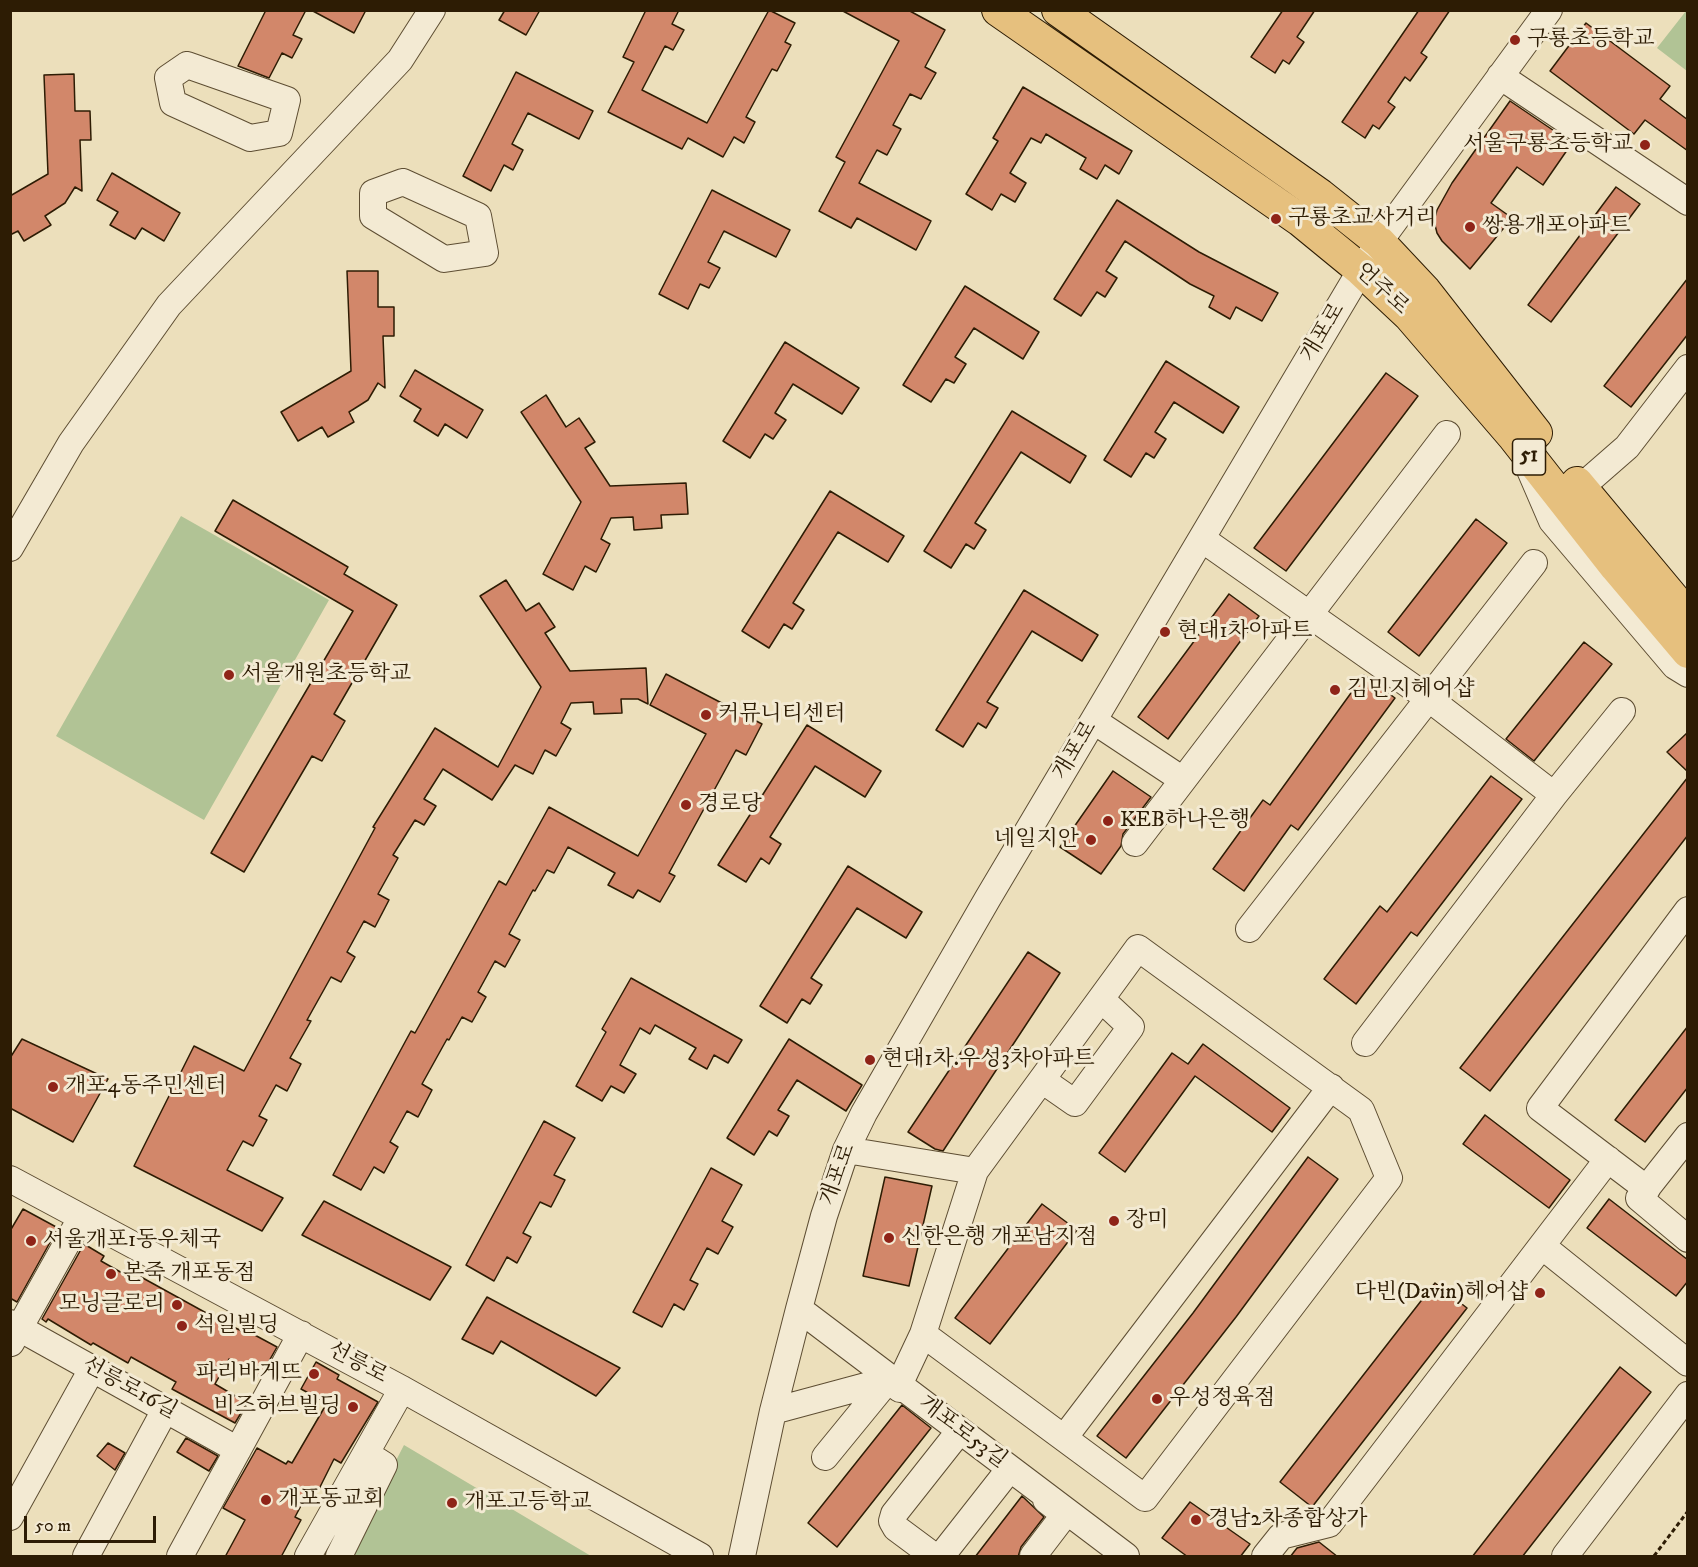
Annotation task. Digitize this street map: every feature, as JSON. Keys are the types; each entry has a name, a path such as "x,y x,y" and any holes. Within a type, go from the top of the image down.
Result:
{"main road":[{"name":"언주로","path":"998,10 1300,220 1361,270 1410,315 1514,437 1616,567 1688,652"},
{"name":"언주로","path":"1058,10 1320,195 1379,242 1425,291 1580,488 1688,616"}],"street":[{"path":"10,548 71,443 169,305 400,60 432,10"},
{"name":"개포로","path":"742,1557 773,1411 824,1216 846,1150 864,1113 982,908 1361,270 1379,242 1549,10"},
{"path":"1500,76 1688,202"},
{"path":"1580,488 1627,447 1688,368"},
{"path":"1135,843 1447,434"},
{"path":"1514,437 1552,521 1675,666 1688,674"},
{"path":"1202,539 1428,698 1554,795"},
{"path":"1249,929 1534,563"},
{"path":"1365,1043 1554,795 1622,711"},
{"path":"1094,721 1183,780"},
{"path":"1647,1189 1540,1108 1688,910"},
{"path":"825,1457 893,1383 924,1334 975,1171 1138,948 1361,1110 1389,1178 1145,1498 924,1334"},
{"path":"1042,1080 1075,1103 1131,1027 1102,1000"},
{"path":"1064,1438 1331,1088"},
{"path":"1688,1136 1639,1198 1688,1239"},
{"path":"846,1150 975,1171"},
{"path":"1265,1557 1281,1536 1329,1524 1608,1159"},
{"name":"선릉로","path":"10,1179 402,1389 700,1557"},
{"path":"13,1331 81,1218"},
{"path":"1542,1246 1688,1363"},
{"name":"개포로53길","path":"799,1309 893,1383 1126,1557"},
{"name":"선릉로16길","path":"13,1331 92,1368 165,1410 246,1446"},
{"path":"180,1557 218,1488 246,1446 301,1334"},
{"path":"10,1517 92,1368"},
{"path":"773,1411 893,1383"},
{"path":"893,1383 1059,1510 1062,1516 1061,1521 1033,1557"},
{"path":"308,1557 402,1389"},
{"path":"1565,1557 1688,1395"},
{"path":"86,1557 165,1410"},
{"path":"958,1433 893,1516 896,1528 931,1554 942,1555 1008,1470"},
{"path":"339,1557 384,1465 373,1458"}],"path":[{"path":"1654,1557 1688,1511"}],"green space":[{"path":"1688,11 1687,71 1657,48"},
{"path":"181,516 329,600 204,820 56,736"},
{"path":"404,1445 591,1556 347,1556"}],"building":[{"path":"266,10 306,10 293,35 302,39 292,58 282,53 269,78 238,66"},
{"path":"311,10 366,10 354,33"},
{"path":"505,10 540,10 526,35 499,20"},
{"path":"646,10 679,10 672,24 684,30 673,50 665,46 642,90 707,123 769,10 795,23 785,42 791,45 777,71 772,69 746,117 755,122 744,143 734,137 723,157 688,138 682,149 608,112 634,62 623,57"},
{"path":"841,10 908,10 945,30 925,67 936,73 921,99 910,94 893,125 901,129 887,155 877,150 859,183 931,221 916,250 857,218 851,228 819,211 845,162 836,157 899,41"},
{"path":"1283,10 1315,10 1297,37 1304,42 1289,64 1283,60 1275,73 1251,57"},
{"path":"1419,10 1450,10 1421,53 1427,57 1410,81 1405,77 1388,102 1395,107 1379,129 1373,125 1365,138 1342,122"},
{"path":"1586,23 1670,86 1660,99 1688,120 1688,151 1645,120 1634,134 1550,71"},
{"path":"516,72 593,111 579,139 528,113 512,144 523,150 513,170 504,165 491,191 463,176"},
{"path":"74,74 75,111 90,111 91,140 80,140 82,191 75,187 65,203 45,216 51,225 24,241 18,231 10,235 10,196 48,174 44,75"},
{"path":"1023,87 1132,151 1119,174 1105,165 1097,179 1080,169 1086,158 1046,134 1041,143 1031,138 1010,173 1026,183 1015,202 1001,194 992,210 966,194 998,141 993,138"},
{"path":"1510,101 1572,143 1543,185 1517,167 1491,203 1512,218 1470,269 1442,241 1434,221 1437,210 1452,183"},
{"path":"112,173 180,213 164,241 142,228 135,239 110,225 118,212 97,200"},
{"path":"1616,187 1640,204 1551,322 1528,305"},
{"path":"712,190 790,230 776,257 724,231 708,262 720,268 709,288 700,284 688,309 659,294"},
{"path":"1117,200 1199,252 1278,293 1262,321 1236,307 1230,319 1209,307 1214,296 1190,284 1125,241 1106,271 1117,278 1105,297 1097,292 1081,316 1054,299"},
{"path":"347,271 378,271 378,307 394,307 394,336 383,336 385,388 378,383 368,400 349,412 354,422 328,437 322,427 298,441 281,412 351,371"},
{"path":"1688,278 1688,334 1631,407 1604,386"},
{"path":"965,286 1039,332 1023,359 974,328 955,357 966,364 954,383 946,379 931,402 903,385"},
{"path":"785,342 859,388 842,414 793,384 775,413 786,420 773,439 765,434 750,458 723,441"},
{"path":"1166,361 1239,407 1223,433 1174,402 1155,432 1166,439 1154,458 1146,453 1131,477 1104,460"},
{"path":"415,370 483,410 467,438 445,424 438,436 414,421 421,409 400,396"},
{"path":"1386,373 1418,396 1286,571 1254,548"},
{"path":"546,395 566,427 579,418 595,442 585,448 610,486 686,483 688,514 661,515 662,528 634,530 633,517 611,518 601,539 610,544 596,572 585,566 573,590 543,574 581,502 521,412"},
{"path":"1012,411 1086,456 1070,483 1021,452 975,523 986,530 974,549 966,544 951,568 924,551"},
{"path":"830,491 904,536 888,562 838,532 793,603 804,610 792,629 784,624 769,648 742,631"},
{"path":"233,500 348,567 344,574 397,605 334,714 345,721 322,761 312,756 244,872 211,853 353,611 215,531"},
{"path":"1476,519 1507,543 1419,656 1388,632"},
{"path":"506,580 526,611 539,603 555,627 545,633 570,671 646,668 648,704 638,699 621,699 622,713 594,714 593,702 571,703 561,723 571,729 556,756 545,750 533,774 515,765 492,800 443,769 424,799 436,806 424,825 415,820 393,855 398,858 378,894 389,900 375,927 364,921 347,952 355,957 341,982 331,977 307,1020 311,1021 290,1058 301,1064 287,1091 276,1085 259,1116 267,1120 253,1146 243,1141 227,1170 283,1198 262,1231 134,1166 194,1046 244,1071 375,828 373,827 435,728 498,767 541,687 480,596"},
{"path":"1024,590 1098,635 1082,661 1032,631 987,702 998,708 986,728 978,723 963,747 936,730"},
{"path":"1229,594 1259,616 1168,739 1138,717"},
{"path":"1584,642 1612,664 1534,761 1506,739"},
{"path":"666,674 762,724 746,755 736,750 669,873 675,876 660,902 638,890 633,898 608,885 615,873 568,847 554,873 547,870 535,891 533,890 509,934 520,940 505,967 495,961 478,992 486,997 472,1022 462,1017 449,1040 447,1039 422,1084 432,1090 418,1117 407,1111 390,1142 398,1147 384,1173 374,1167 361,1190 333,1175 411,1031 415,1033 499,881 506,885 549,807 638,856 706,734 650,705"},
{"path":"1364,675 1395,698 1298,830 1291,825 1244,891 1213,869 1263,800 1270,805"},
{"path":"807,725 881,771 865,797 815,766 770,837 781,844 769,864 761,858 746,882 718,865"},
{"path":"1688,732 1688,772 1667,752"},
{"path":"1113,771 1151,797 1123,834 1121,846 1101,874 1060,847"},
{"path":"1491,776 1522,799 1417,936 1411,932 1356,1004 1324,979 1380,906 1387,912"},
{"path":"1688,777 1688,835 1490,1091 1460,1068"},
{"path":"848,866 922,912 906,938 857,908 811,978 822,985 810,1004 802,999 787,1023 760,1006"},
{"path":"1028,952 1060,973 943,1151 935,1149 908,1132"},
{"path":"631,978 742,1040 728,1063 714,1055 707,1069 689,1059 696,1048 655,1025 650,1034 640,1028 620,1065 636,1074 624,1093 611,1086 602,1101 576,1086 606,1032 602,1029"},
{"path":"1688,1026 1688,1087 1645,1142 1615,1120"},
{"path":"22,1039 108,1079 73,1142 10,1108 10,1058"},
{"path":"789,1039 862,1085 846,1111 797,1080 778,1110 789,1116 777,1136 769,1131 754,1155 727,1138"},
{"path":"1203,1044 1290,1108 1272,1132 1195,1076 1125,1172 1099,1153 1172,1053 1188,1064"},
{"path":"1485,1115 1570,1180 1549,1208 1463,1144"},
{"path":"544,1121 575,1138 554,1175 565,1180 551,1207 540,1202 523,1233 531,1237 517,1263 507,1257 494,1281 466,1265"},
{"path":"1308,1157 1338,1179 1236,1317 1126,1458 1097,1436 1193,1313"},
{"path":"711,1168 742,1185 722,1221 733,1227 718,1254 707,1248 690,1280 698,1284 684,1310 674,1304 662,1327 633,1312"},
{"path":"885,1177 932,1186 909,1286 863,1276"},
{"path":"1609,1199 1688,1260 1688,1281 1676,1296 1587,1228"},
{"path":"324,1201 451,1267 430,1300 302,1235"},
{"path":"1042,1204 1077,1230 990,1344 955,1318"},
{"name":"서울개포1동우체국","path":"23,1209 58,1228 17,1302 10,1298 10,1231"},
{"path":"84,1244 104,1256 101,1261 138,1282 141,1277 219,1320 277,1347 260,1377 229,1359 215,1384 247,1403 235,1423 172,1389 176,1382 131,1357 128,1363 93,1343 91,1345 48,1319 46,1322 42,1319"},
{"path":"1435,1283 1467,1308 1312,1507 1280,1482"},
{"path":"487,1297 620,1368 596,1396 501,1341 493,1354 462,1339"},
{"path":"316,1362 339,1375 337,1379 378,1402 341,1463 334,1459 318,1491 311,1487 295,1517 301,1520 281,1557 225,1557 245,1520 223,1508 257,1448 286,1464 288,1461 292,1463 327,1403 301,1389"},
{"path":"1620,1367 1651,1392 1522,1557 1472,1557"},
{"path":"902,1405 931,1428 837,1547 808,1523"},
{"path":"186,1438 218,1456 209,1471 177,1452"},
{"path":"108,1443 125,1453 115,1470 97,1456"},
{"path":"1022,1496 1044,1517 1021,1547 1018,1557 975,1557"},
{"name":"경남2차종합상가","path":"1190,1502 1250,1544 1240,1557 1188,1557 1162,1538"},
{"path":"1319,1542 1338,1557 1290,1557 1297,1548"}],"place":[{"name":"구룡초등학교","path":"1515,40"},
{"name":"서울구룡초등학교","path":"1645,145"},
{"name":"구룡초교사거리","path":"1276,219"},
{"name":"쌍용개포아파트","path":"1470,227"},
{"name":"현대1차아파트","path":"1165,632"},
{"name":"서울개원초등학교","path":"229,675"},
{"name":"김민지헤어샵","path":"1335,690"},
{"name":"커뮤니티센터","path":"706,715"},
{"name":"경로당","path":"686,805"},
{"name":"KEB하나은행","path":"1108,821"},
{"name":"네일지안","path":"1091,840"},
{"name":"현대1차.우성3차아파트","path":"870,1060"},
{"name":"개포4동주민센터","path":"53,1087"},
{"name":"장미","path":"1114,1221"},
{"name":"신한은행 개포남지점","path":"889,1238"},
{"name":"서울개포1동우체국","path":"31,1241"},
{"name":"본죽 개포동점","path":"111,1274"},
{"name":"다빈(Davin)헤어샵","path":"1540,1293"},
{"name":"모닝글로리","path":"177,1305"},
{"name":"석일빌딩","path":"182,1326"},
{"name":"파리바게뜨","path":"314,1374"},
{"name":"우성정육점","path":"1157,1399"},
{"name":"비즈허브빌딩","path":"353,1407"},
{"name":"개포동교회","path":"266,1500"},
{"name":"개포고등학교","path":"452,1503"},
{"name":"경남2차종합상가","path":"1196,1520"}]}
